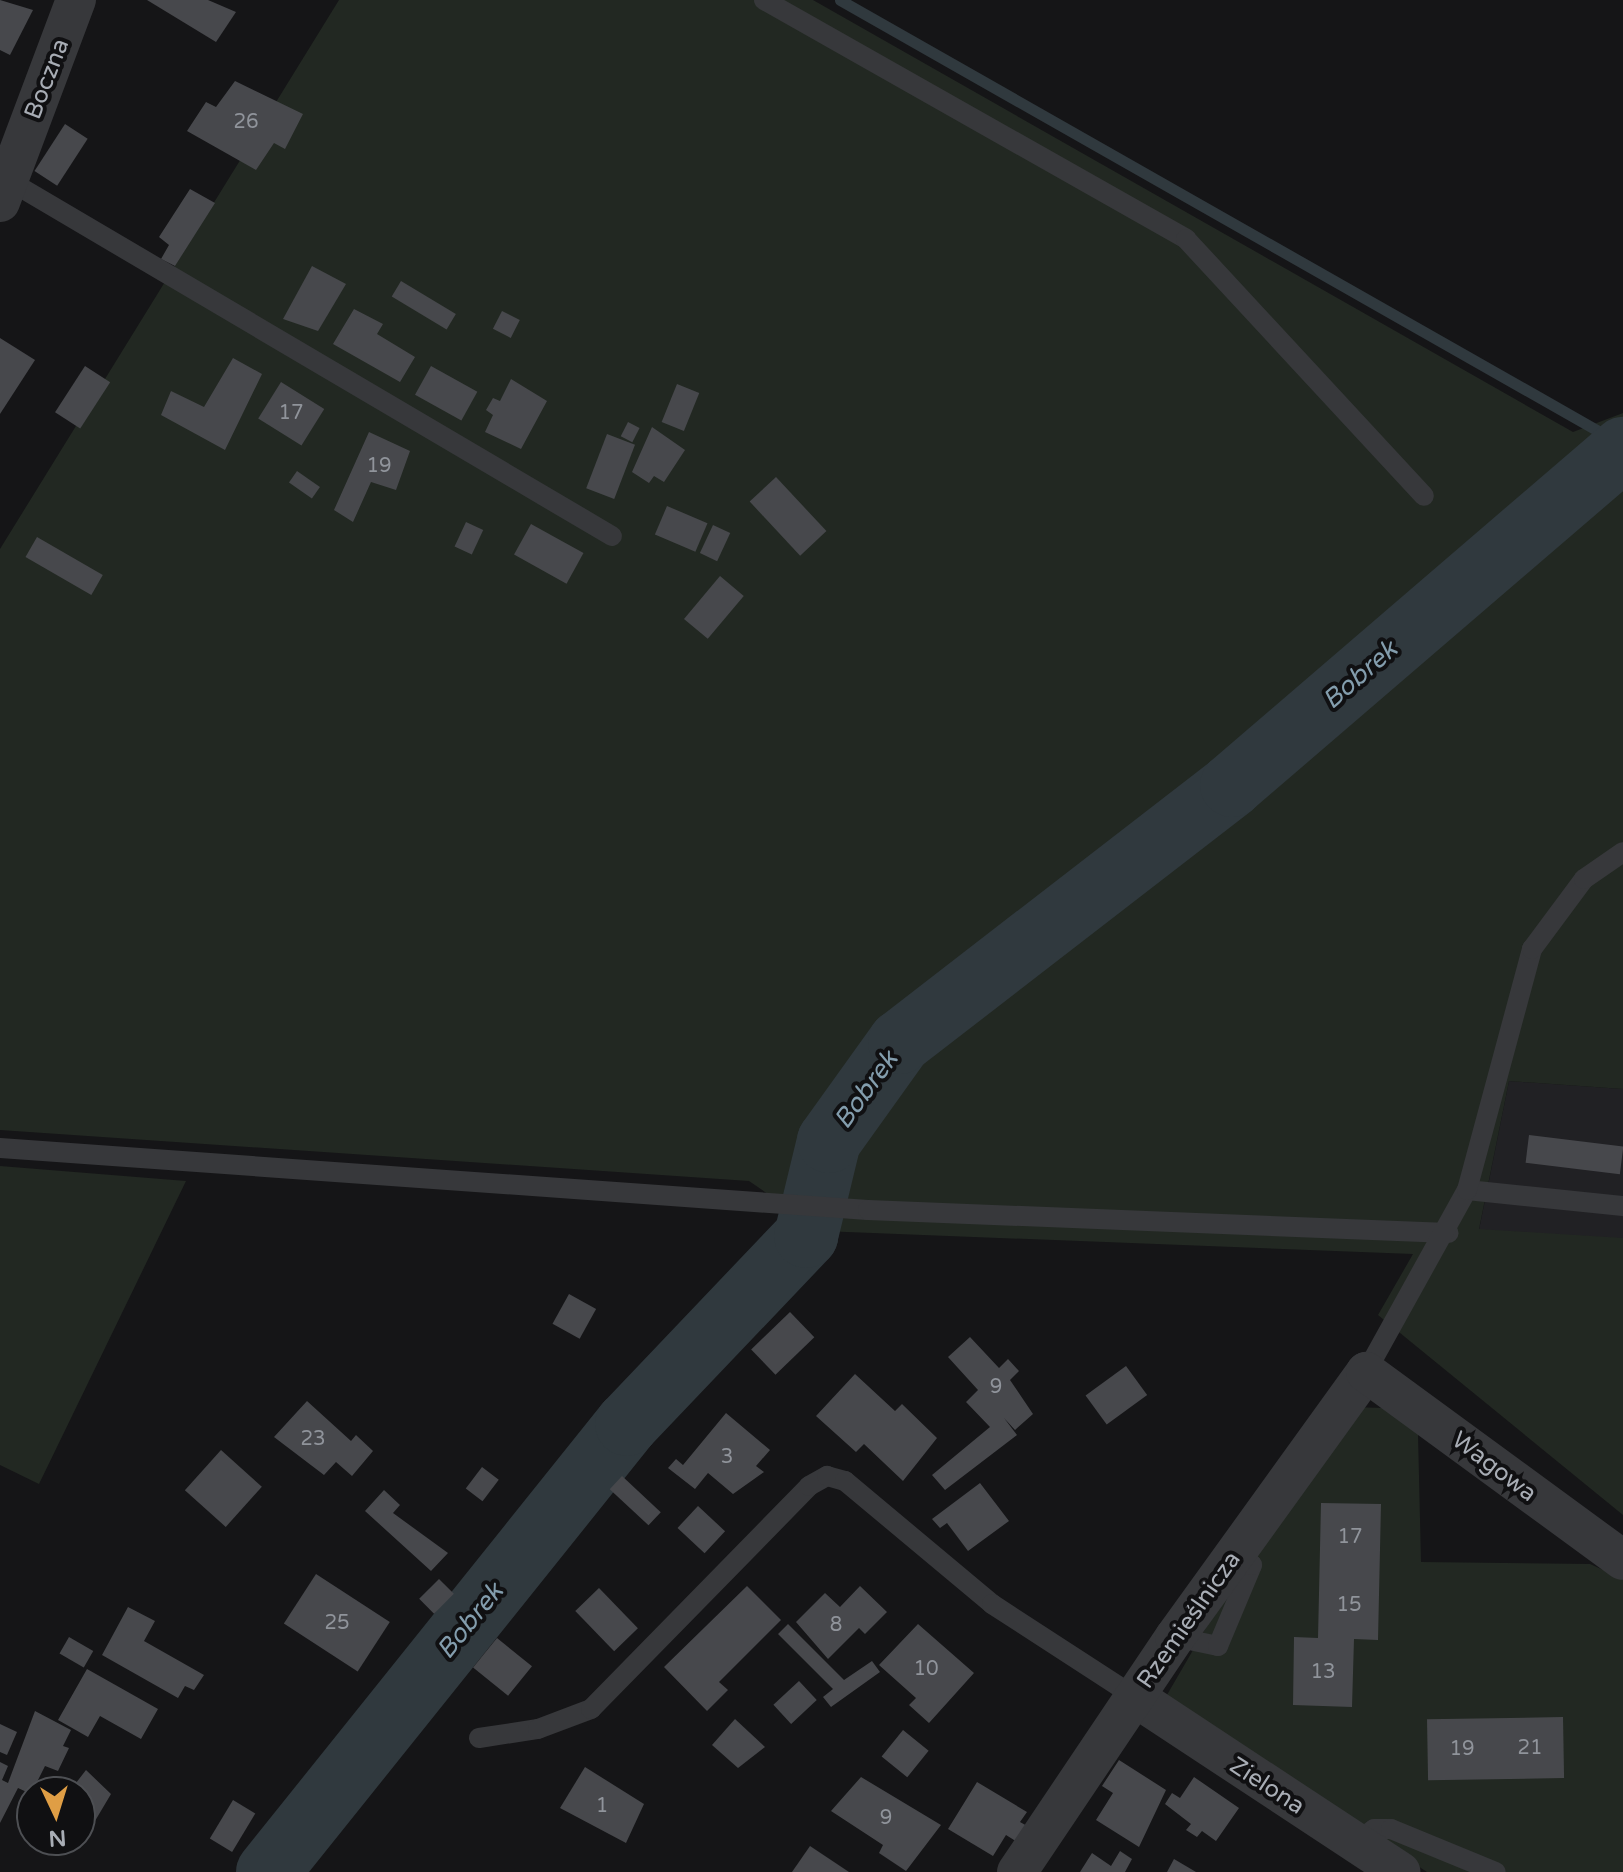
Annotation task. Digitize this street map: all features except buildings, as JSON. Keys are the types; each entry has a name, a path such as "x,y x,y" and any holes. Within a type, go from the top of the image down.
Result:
{"street":[{"name":"Boczna","path":"4,191 76,0"},
{"name":"Rzemieślnicza","path":"1017,1872 1175,1637 1366,1372"},
{"name":"Wagowa","path":"1366,1372 1623,1560"},
{"name":"Zielona","path":"1135,1697 1400,1872"}],"lane":[{"path":"764,0 1186,239 1424,496"},
{"path":"4,191 612,536"},
{"path":"1366,1372 1449,1233 1467,1190 1532,949 1584,879 1623,852"},
{"path":"0,1148 760,1199 868,1210 1449,1233"},
{"path":"1467,1190 1623,1206"},
{"path":"479,1738 538,1729 591,1709 798,1496 827,1476 845,1481 992,1604 1135,1697"},
{"path":"1355,1843 1374,1829 1391,1829 1496,1872"}],"shaded area":[{"path":"339,0 813,0 1573,432 1623,413 1623,1089 1509,1081 1479,1229 1623,1238 1623,1515 1378,1315 1413,1254 822,1231 749,1181 0,1130 0,549"},
{"path":"1509,1081 1623,1089 1623,1240 1479,1230"},
{"path":"0,1166 186,1181 39,1484 0,1465"},
{"path":"1348,1407 1385,1408 1418,1434 1421,1562 1590,1564 1623,1579 1623,1872 1427,1872 1164,1700 1239,1571"}],"waterway":[{"path":"840,0 1623,445"},
{"name":"Bobrek","path":"268,1872 627,1424 806,1236 829,1141 900,1042 1232,785 1623,449"}]}
